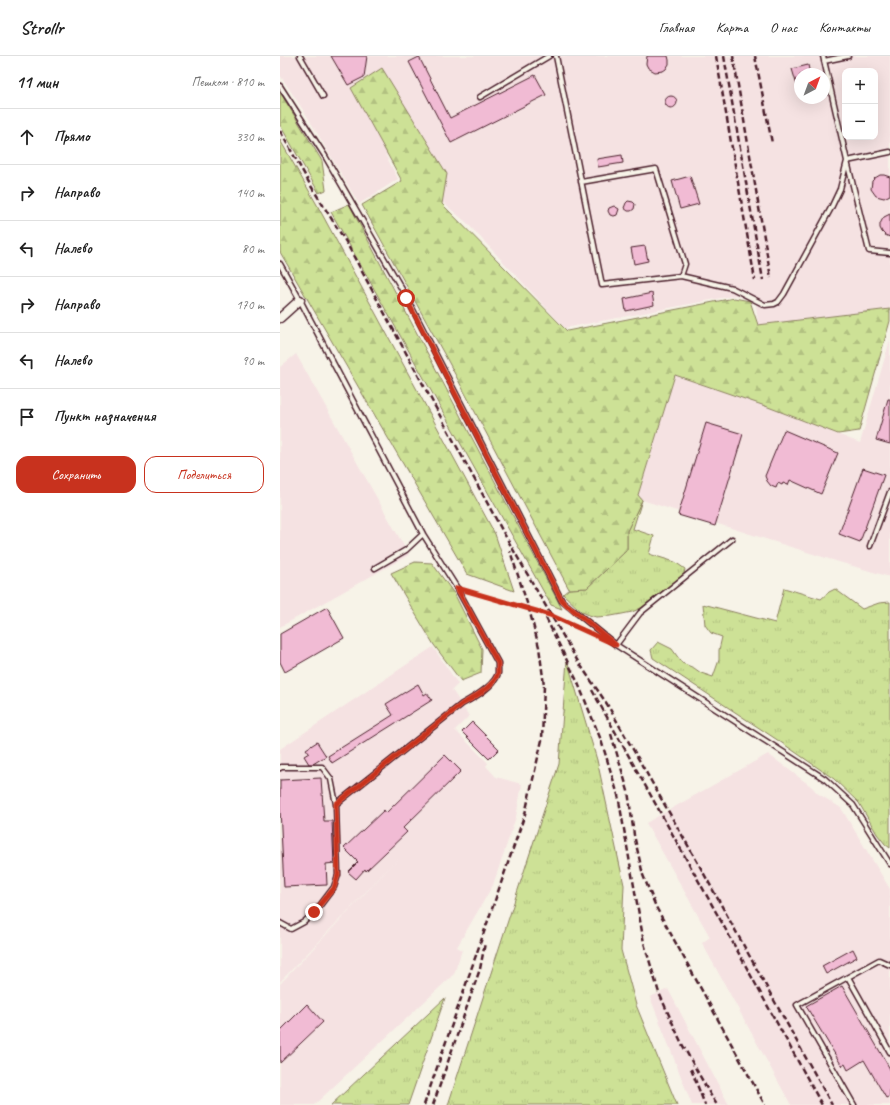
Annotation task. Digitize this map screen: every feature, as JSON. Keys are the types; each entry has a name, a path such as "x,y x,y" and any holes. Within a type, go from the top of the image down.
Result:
{"street":[{"path":"280,318 300,300"}],"lane":[{"path":"300,56 323,96"},
{"path":"480,97 549,56"},
{"path":"556,56 602,285 681,276 732,288 765,305 778,302 784,294 836,199 842,183 847,161"},
{"path":"848,56 824,58 869,251 890,253"},
{"path":"280,86 325,156 406,298 562,601 616,645 825,779 853,805 888,858 890,864"},
{"path":"847,161 890,152"},
{"path":"581,182 656,169 684,264 681,276"},
{"path":"280,264 423,534 457,588 498,663 498,674 491,684 462,704 336,804"},
{"path":"870,546 890,492"},
{"path":"376,568 406,550 423,534"},
{"path":"616,645 640,613 732,539"},
{"path":"280,768 322,767 331,779 336,804 338,875 334,888 304,922 291,929 280,923"},
{"path":"854,1105 797,1005 879,960 890,965"},
{"path":"848,977 890,1052"}],"path":[{"path":"457,588 550,615 596,636"}],"shaded area":[{"path":"280,56 890,56 890,309 758,325 756,304 737,295 565,328 466,222 385,154 398,179 359,204 307,116 280,75"},
{"path":"890,340 890,577 642,500 638,496 675,375 768,407 860,443"},
{"path":"296,354 409,555 280,627 280,367"},
{"path":"433,647 458,684 452,690 469,716 455,730 488,763 486,766 496,777 522,784 516,817 493,885 457,947 462,950 454,974 314,1105 280,1105 280,984 401,855 280,982 280,749"},
{"path":"768,754 812,787 817,793 841,808 890,889 890,1105 791,1105 702,943 710,937 646,823"},
{"path":"668,989 729,1105 692,1105 650,997"}],"green space":[{"path":"382,68 447,174 442,204 567,331 734,298 750,301 758,325 890,309 890,321 859,431 838,434 768,407 675,375 638,495 642,500 627,531 627,550 587,588 569,589 448,361 362,205 402,181 351,88"},
{"path":"280,92 322,161 326,190 319,193 280,125"},
{"path":"280,140 316,203 495,534 514,591 467,574 280,252"},
{"path":"349,204 562,609 551,605 331,212"},
{"path":"642,500 633,529 654,536 649,554 675,562 685,569 684,574 641,608 632,612 596,617 582,612 563,594 569,589 587,588 627,550 627,531"},
{"path":"415,562 432,563 455,595 482,649 481,673 461,681 434,645 391,573"},
{"path":"784,588 821,599 835,589 862,609 879,603 890,602 890,848 877,834 859,803 834,779 653,658 651,650 658,642 672,649 682,663 701,673 713,677 719,660 719,650 722,637 711,633 705,625 703,604 775,623"},
{"path":"567,660 597,760 624,885 621,950 636,1005 677,1105 448,1105 559,764"},
{"path":"445,998 408,1105 331,1105"}],"building":[{"path":"331,56 367,56 364,77 348,85"},
{"path":"647,56 668,56 669,64 663,71 655,72 648,68 646,64"},
{"path":"419,57 450,118 535,75 546,95 451,143 409,62"},
{"path":"808,65 809,68 796,68"},
{"path":"669,96 673,96 677,102 673,108 669,108 665,104 665,100"},
{"path":"622,155 623,163 598,167 597,159"},
{"path":"880,175 890,177 890,195 884,198 876,196 871,189 872,181"},
{"path":"690,176 699,204 680,209 672,181"},
{"path":"628,201 635,204 634,209 631,211 624,208"},
{"path":"614,206 619,209 617,215 614,216 610,215 608,211 609,208"},
{"path":"890,214 890,237 882,232 880,224 884,217"},
{"path":"645,246 648,261 634,264 631,248"},
{"path":"652,293 654,305 626,311 624,299"},
{"path":"888,399 890,399 890,444 876,440"},
{"path":"706,423 743,434 715,526 678,515"},
{"path":"784,430 838,453 821,494 790,480 788,485 778,483 776,488 771,486 767,481 765,476"},
{"path":"863,468 884,475 860,542 839,534"},
{"path":"327,607 344,638 285,672 280,662 280,634"},
{"path":"418,684 424,695 427,693 432,700 332,763 328,756 393,715 386,704"},
{"path":"472,722 499,749 489,759 462,732"},
{"path":"317,742 326,756 313,764 309,764 304,756 309,753 306,749"},
{"path":"445,755 461,771 403,828 407,832 366,871 365,869 356,879 348,872 358,862 344,848 384,810 386,813"},
{"path":"321,778 324,821 332,821 334,863 326,864 327,885 284,887 280,780"},
{"path":"853,949 857,957 826,974 822,966"},
{"path":"842,986 890,1069 890,1096 886,1098 864,1060 848,1070 845,1064 842,1066 806,1006"},
{"path":"307,1004 323,1022 280,1063 280,1031"}],"railway":[{"path":"716,56 755,280"},
{"path":"724,56 763,280"},
{"path":"733,56 771,278"},
{"path":"755,56 772,143"},
{"path":"280,131 311,186 346,242 503,532 577,660 607,704 698,863 832,1105"},
{"path":"424,1105 525,814 542,740 544,685 539,647 529,609 510,551"},
{"path":"546,618 578,683 601,740 618,795 644,943 659,993 682,1044 717,1105"},
{"path":"592,690 822,1105"},
{"path":"611,734 628,791 634,835 643,875 656,907 765,1105"},
{"path":"433,1105 480,969 485,943"},
{"path":"691,1069 705,1105"}],"route":[{"path":"314,912 334,888 338,875 336,804 462,704 491,684 498,674 498,663 457,588 550,615 616,645 562,601 406,298"}]}
